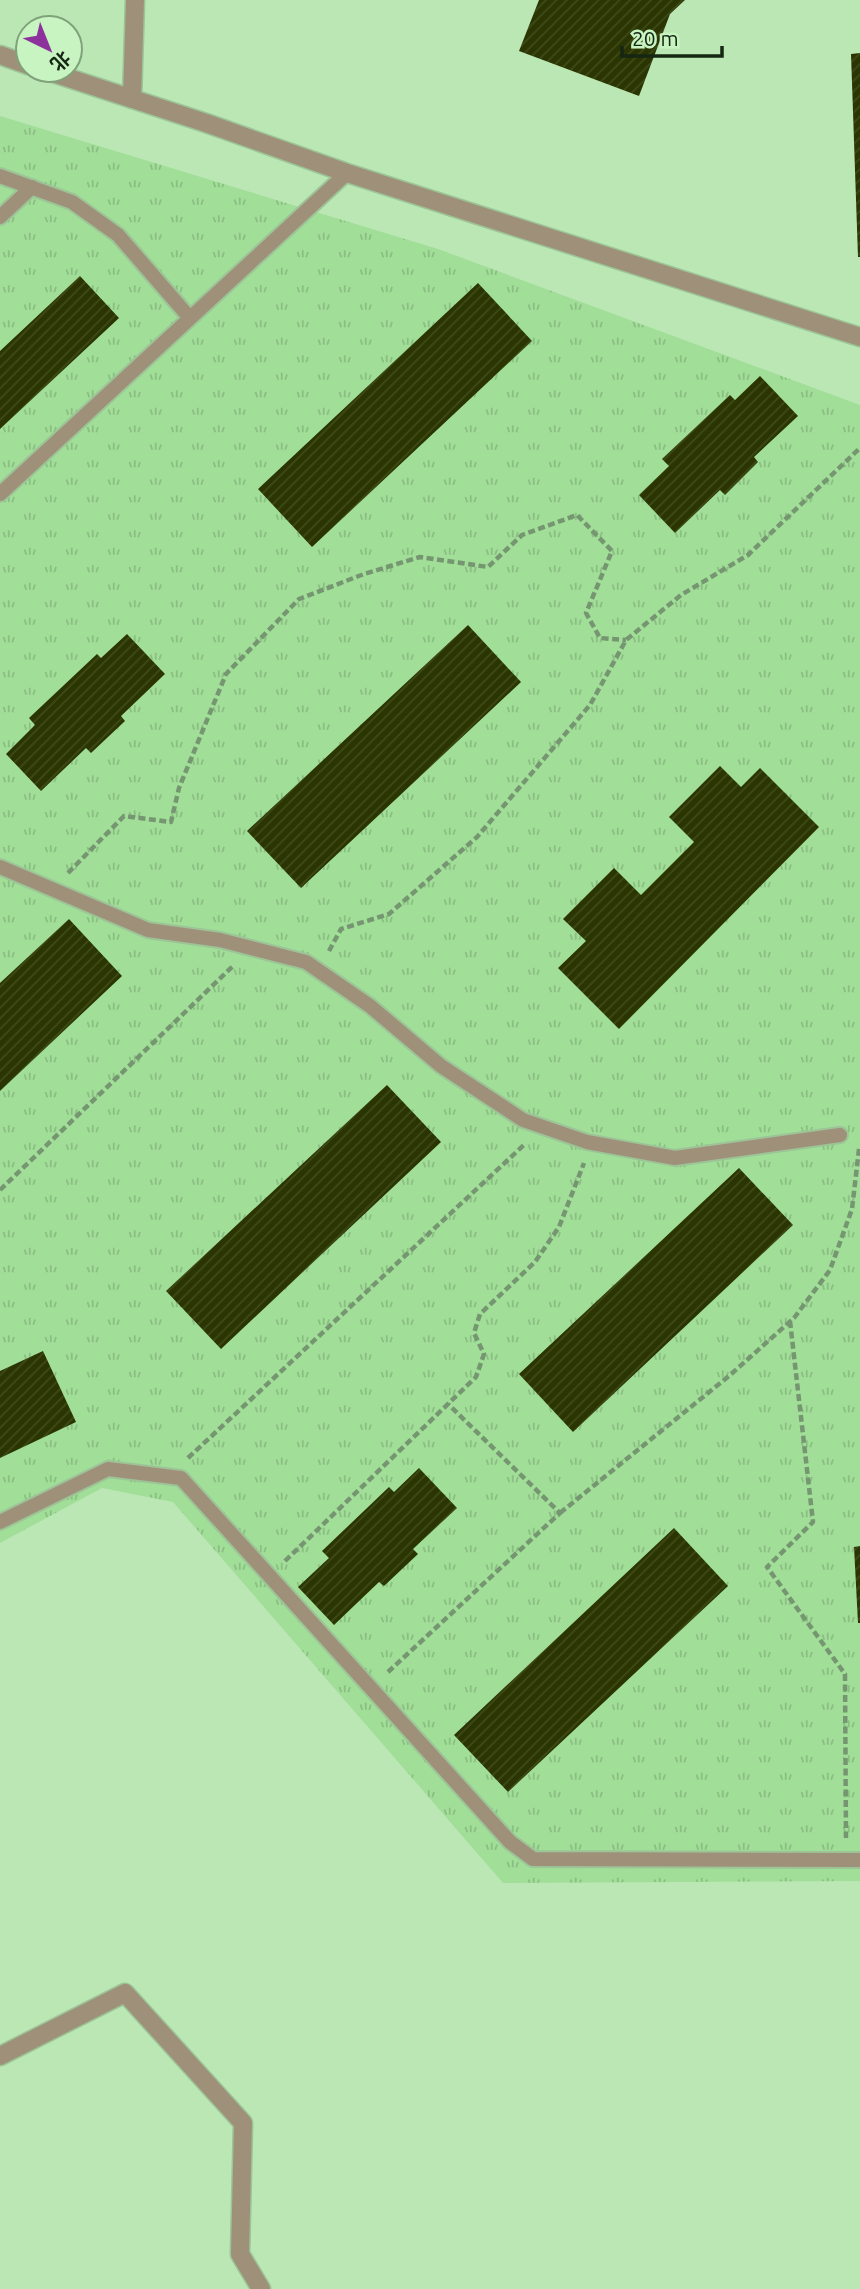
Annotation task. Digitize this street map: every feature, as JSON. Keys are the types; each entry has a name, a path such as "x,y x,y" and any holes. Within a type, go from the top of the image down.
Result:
{"street":[{"path":"132,99 135,0"},
{"path":"84,83 347,173 860,337"},
{"path":"0,2056 125,1993 243,2123 240,2254 261,2289"}],"lane":[{"path":"0,494 347,173"},
{"path":"0,176 72,202 118,235 189,317"},
{"path":"0,217 32,187"},
{"path":"0,867 148,930 220,940 306,962 370,1006 441,1066 523,1119 592,1143 675,1158 840,1135"},
{"path":"0,1522 108,1469 181,1478 510,1842 533,1859 853,1860"}],"path":[{"path":"318,970 341,929 389,914 477,838 590,705 626,640 681,595 748,555 860,448"},
{"path":"53,890 75,864 124,816 171,822 179,788 226,674 299,599 364,574 420,557 488,567 522,535 577,515 611,551 586,613 600,638 626,640"},
{"path":"0,1190 252,948"},
{"path":"168,1476 544,1126"},
{"path":"270,1576 476,1377 484,1354 474,1333 480,1314 535,1262 559,1227 592,1143"},
{"path":"371,1687 560,1513 729,1376 790,1321 830,1270 852,1209 859,1148"},
{"path":"790,1321 813,1522 767,1567 845,1674 853,1860"},
{"path":"448,1404 560,1513"}],"green space":[{"path":"0,116 438,249 860,405 860,1881 503,1883 173,1502 102,1488 0,1543"}],"building":[{"path":"539,0 685,0 670,14 639,96 519,51"},
{"path":"860,53 860,257 858,257 851,54"},
{"path":"80,276 119,318 0,429 0,351"},
{"path":"478,283 532,341 312,547 258,489"},
{"path":"760,376 798,416 754,457 758,462 725,495 720,490 675,533 639,495 669,466 662,459 730,395 735,400"},
{"path":"468,625 521,682 301,888 247,831"},
{"path":"127,634 165,674 121,716 125,721 91,753 86,748 41,791 6,754 35,725 29,718 97,654 101,658"},
{"path":"720,766 741,787 760,768 819,827 619,1029 558,968 586,941 563,919 614,868 641,895 694,842 669,817"},
{"path":"69,919 122,976 0,1091 0,983"},
{"path":"387,1085 441,1142 221,1349 166,1291"},
{"path":"739,1168 793,1225 573,1432 519,1374"},
{"path":"43,1351 76,1422 0,1458 0,1371"},
{"path":"419,1468 457,1508 413,1549 418,1554 384,1586 379,1582 334,1625 298,1587 329,1558 322,1551 389,1487 394,1492"},
{"path":"674,1528 728,1586 508,1792 454,1735"},
{"path":"860,1546 860,1623 858,1623 854,1547"}]}
